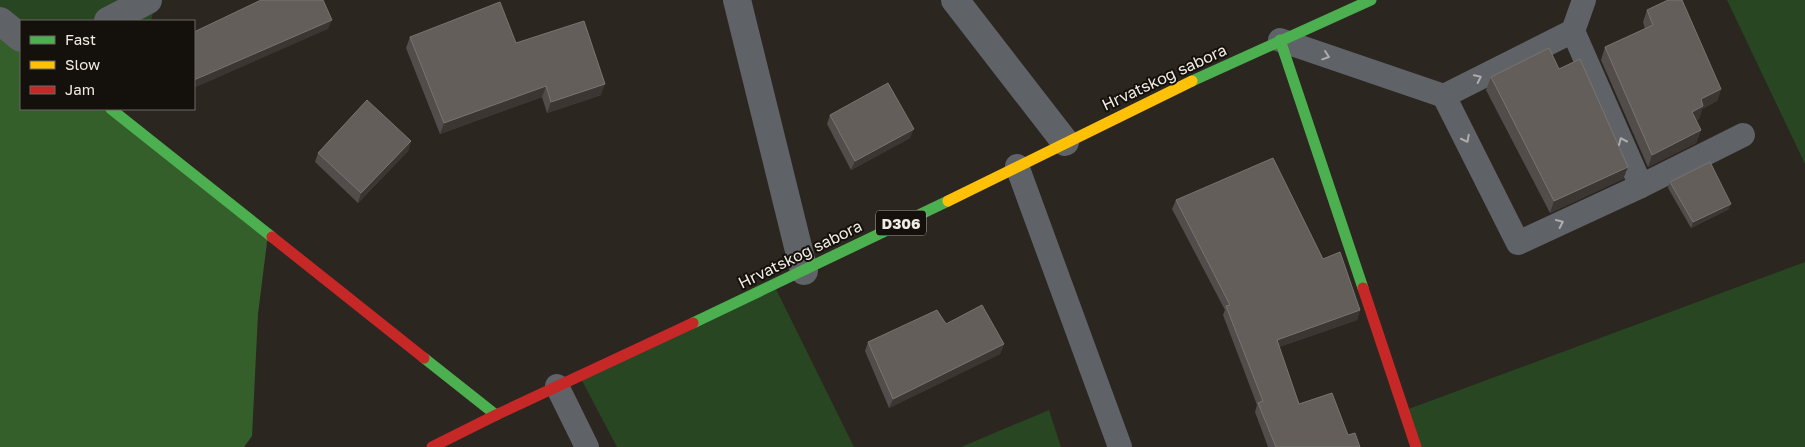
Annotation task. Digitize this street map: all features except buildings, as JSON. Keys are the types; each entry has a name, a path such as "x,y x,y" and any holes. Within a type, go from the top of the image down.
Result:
{"main road":[{"name":"Hrvatskog sabora","path":"432,447 496,414 804,271 1065,142 1363,2"},
{"path":"1280,40 1416,447"},
{"path":"112,110 496,414"}],"street":[{"path":"110,20 148,0"},
{"path":"737,0 804,271"},
{"path":"955,0 1065,142"},
{"path":"0,21 20,37"}],"lane":[{"path":"1584,0 1573,31 1642,186"},
{"path":"1444,96 1573,31"},
{"path":"1280,40 1444,96 1518,243 1642,186 1743,135"},
{"path":"1017,166 1120,447"},
{"path":"557,386 587,447"}],"green space":[{"path":"0,0 156,0 151,20 0,21"},
{"path":"1727,0 1805,0 1805,164"},
{"path":"0,21 20,37 20,110 112,110 268,234 258,314 252,436 244,447 0,447"},
{"path":"1805,262 1805,447 1414,447 1403,411"},
{"path":"774,285 854,447 617,447 579,375"},
{"path":"1049,410 1061,447 961,447"}],"traffic: fast":[{"path":"1192,81 1371,0"},
{"path":"1280,40 1363,288"},
{"path":"112,110 272,237"},
{"path":"693,323 948,201"},
{"path":"424,358 496,415"}],"traffic: slow":[{"path":"948,201 1192,81"}],"traffic: jam":[{"path":"272,237 424,358"},
{"path":"1363,288 1416,447"},
{"path":"432,447 693,323"}]}
